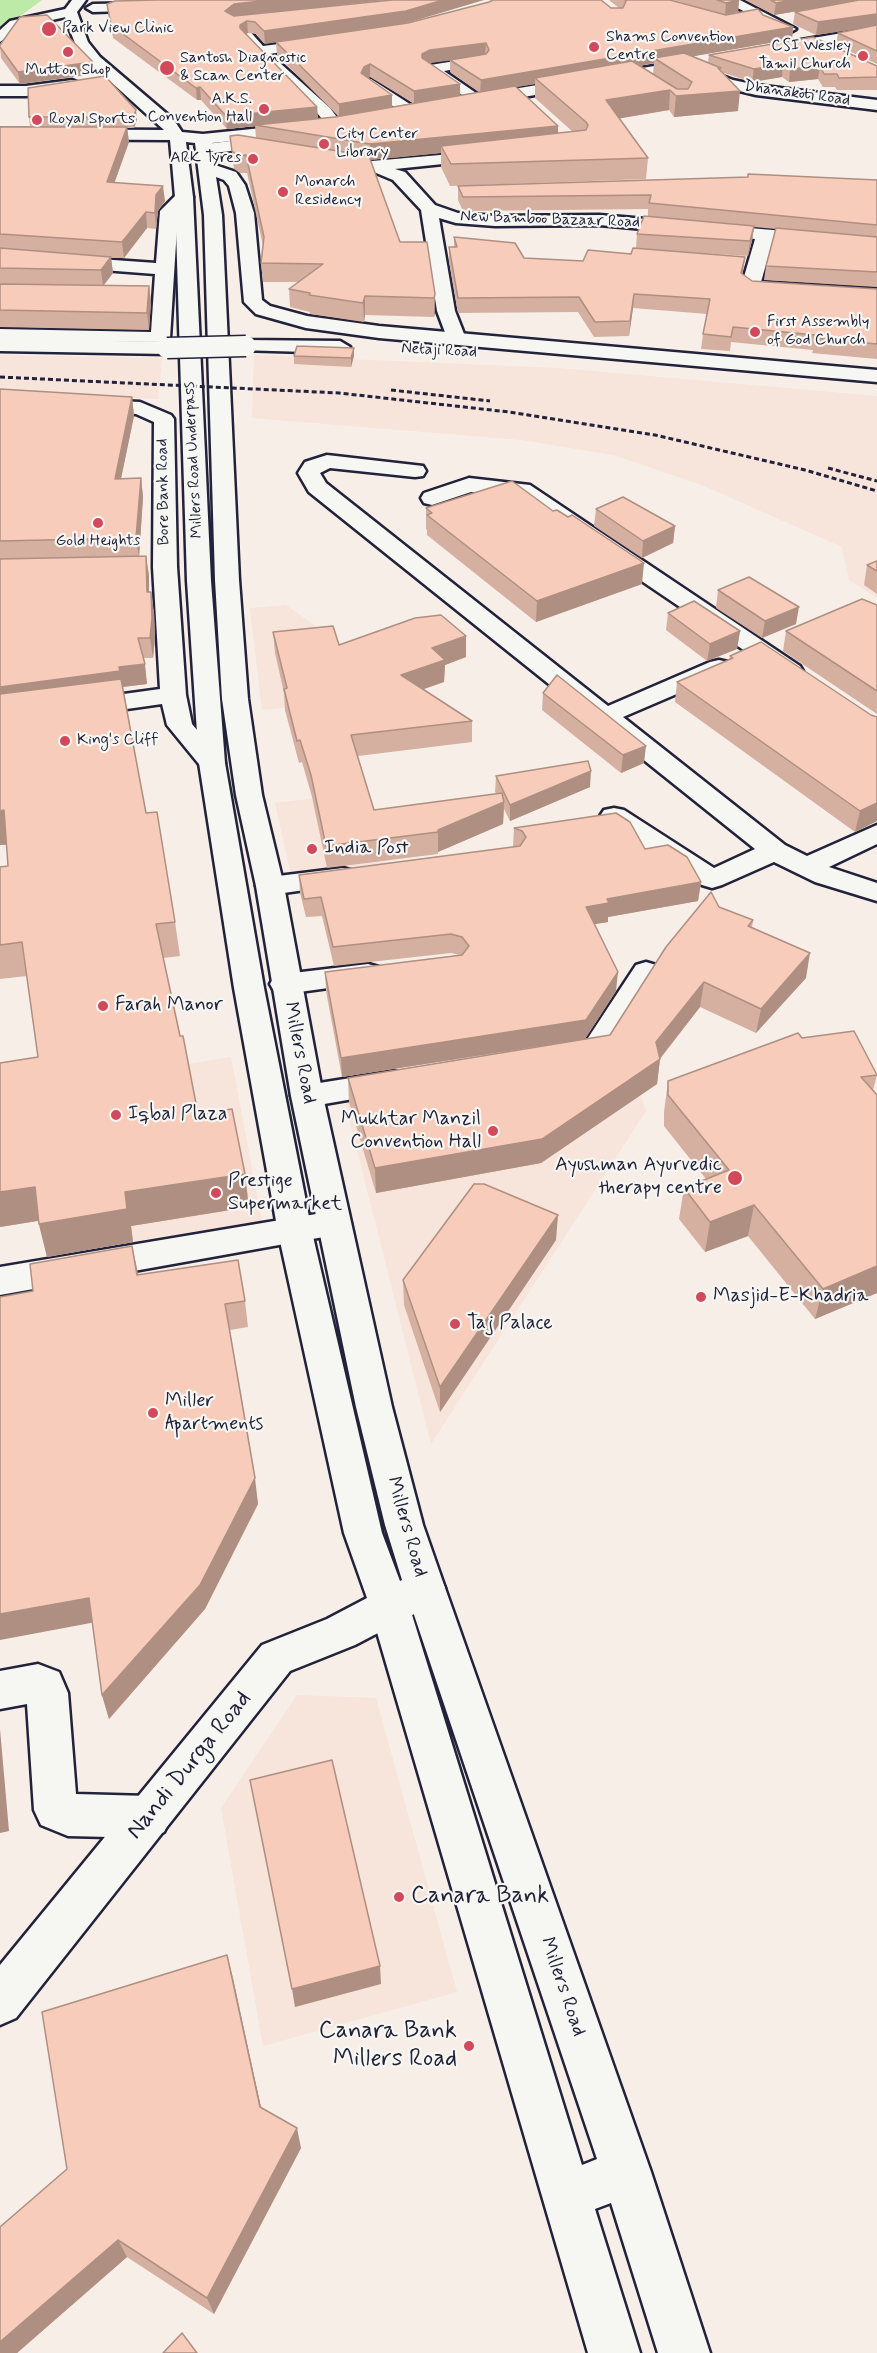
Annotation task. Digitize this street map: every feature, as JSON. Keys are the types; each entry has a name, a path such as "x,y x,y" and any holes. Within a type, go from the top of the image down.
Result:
{"street":[{"path":"729,0 836,52"},
{"path":"206,150 341,124 259,51 241,21 216,2"},
{"path":"196,6 216,2 242,3"},
{"path":"162,7 97,4 91,29 96,42 111,59 206,150"},
{"path":"0,38 15,24 75,6 81,44 115,78 168,123 178,142 184,197 169,211 160,338 0,335"},
{"path":"756,15 739,22 772,21 794,17"},
{"path":"768,50 877,31"},
{"path":"259,51 339,39"},
{"path":"477,99 430,69 480,61"},
{"path":"455,104 477,99 524,98 632,73 709,61"},
{"name":"Dhanakoti Road","path":"685,65 728,84 756,90 877,105"},
{"path":"632,73 651,85"},
{"path":"0,91 26,91 115,78"},
{"path":"371,84 415,110 388,115"},
{"path":"0,135 152,133 206,150 239,145 372,166 399,176 429,209 446,310 456,339"},
{"name":"Netaji Road","path":"206,150 237,185 245,213 253,302 263,310 306,322 456,339 877,376"},
{"name":"Millers Road Underpass","path":"206,150 213,214 227,580 235,674"},
{"path":"372,166 497,154"},
{"path":"417,194 440,193"},
{"name":"Millers Road Underpass","path":"184,197 198,581 209,722"},
{"name":"New Bamboo Bazaar Road","path":"429,209 456,218 495,221 599,220 877,244"},
{"path":"766,233 750,287 877,295"},
{"path":"0,257 165,269"},
{"path":"735,263 757,264"},
{"path":"140,295 163,296"},
{"name":"Netaji Road","path":"0,345 370,348 547,357 877,390"},
{"name":"Bore Bank Road","path":"0,401 140,408 164,419 165,567 173,695 180,725 212,763"},
{"path":"415,471 327,461 313,467 309,473 317,487 776,851 806,867 877,892"},
{"path":"432,498 469,485 522,490 809,683"},
{"path":"141,567 165,567"},
{"path":"605,716 790,638"},
{"name":"Millers Road","path":"235,674 235,699 249,795 270,886 285,984 307,1096 379,1429 404,1525 407,1597 565,2196 614,2353"},
{"path":"0,719 173,695"},
{"name":"Millers Road","path":"209,722 212,763 249,988 295,1232 363,1533 407,1597 626,2172 684,2353"},
{"path":"614,816 712,879 776,851"},
{"path":"806,867 877,833"},
{"path":"270,886 371,874"},
{"path":"285,984 394,971"},
{"path":"538,1060 596,1050 646,972"},
{"path":"307,1096 422,1078"},
{"path":"0,1281 334,1224"},
{"name":"Nandi Durga Road","path":"0,2002 276,1658 340,1632 407,1597"},
{"path":"0,1689 38,1683 44,1686 47,1693 56,1810 68,1815 148,1817"},
{"path":"565,2196 626,2172"}],"shaded area":[{"path":"0,355 162,358 158,399 0,392"},
{"path":"254,355 558,368 877,396 877,598 849,580 842,547 702,485 613,455 522,440 252,418"},
{"path":"286,605 411,694 262,710 250,608"},
{"path":"365,792 387,867 292,879 275,803"},
{"path":"625,1049 646,1111 431,1444 343,1095"},
{"path":"231,1057 262,1221 63,1252 47,1087"},
{"path":"297,1695 376,1698 457,1992 263,2046 221,1808"}],"green space":[{"path":"0,0 42,0 0,31"}],"building":[{"path":"270,0 234,4 225,11 234,16 392,0 443,0 406,11 264,31 255,22 247,21 240,25 240,28 317,107 226,116 200,87 196,88 111,25 107,4 115,1"},
{"path":"493,0 601,0 611,8 623,8 625,0 670,0 726,15 758,9 763,15 793,27 481,80 450,60 486,54 489,50 486,43 430,50 422,54 422,58 460,84 414,91 370,64 364,67 361,73 392,95 339,104 276,42 408,23"},
{"path":"717,0 739,0 726,3"},
{"path":"771,0 792,0 776,3"},
{"path":"859,0 877,0 877,14 818,22 795,12"},
{"path":"47,15 93,62 18,72 0,45 20,17"},
{"path":"877,25 877,51 838,33"},
{"path":"813,37 877,66 877,77 839,78 837,74 824,74 820,66 790,69 783,64 754,69 709,55"},
{"path":"684,53 721,68 718,68 740,91 676,96 670,90 606,100 648,158 451,164 441,146 586,130 588,125 586,122 535,78 632,61 677,89 688,89 692,82 654,58"},
{"path":"105,76 136,110 133,117 29,117 28,88"},
{"path":"515,86 558,126 370,144 255,125 335,117"},
{"path":"0,127 127,127 107,182 163,186 156,195 155,213 146,212 122,242 0,234"},
{"path":"238,135 369,156 400,242 427,242 434,298 365,296 363,303 309,295 310,293 289,289 323,264 261,263 264,237 246,155 238,156 232,151 230,136"},
{"path":"748,174 877,180 877,225 649,203 651,195 463,197 458,186 748,177"},
{"path":"644,216 754,226 750,241 637,234"},
{"path":"776,228 877,237 877,272 766,266"},
{"path":"454,237 515,243 524,258 583,261 588,250 631,254 633,248 745,257 741,273 752,281 877,289 877,344 733,327 731,337 703,334 710,299 634,294 630,321 595,322 579,297 458,298 449,247 457,247"},
{"path":"0,248 111,257 101,270 0,268"},
{"path":"0,284 149,286 147,313 0,310"},
{"path":"297,346 354,348 351,358 294,356"},
{"path":"0,389 132,397 115,479 141,478 136,538 0,541"},
{"path":"512,481 553,511 557,510 568,517 572,515 644,563 537,601 427,515 432,513 426,508"},
{"path":"623,497 675,526 643,541 596,509"},
{"path":"146,556 147,592 151,592 152,618 150,638 138,638 145,664 119,667 120,671 0,687 0,559"},
{"path":"877,561 877,571 867,565"},
{"path":"749,577 799,607 765,621 718,590"},
{"path":"862,599 877,605 877,691 786,631"},
{"path":"694,601 740,631 710,644 668,613"},
{"path":"441,615 466,636 432,648 445,660 401,675 472,721 351,735 374,810 502,793 504,802 438,830 438,832 326,846 311,775 300,740 297,741 284,689 287,688 273,632 333,626 339,645 415,618"},
{"path":"761,642 877,717 877,803 860,811 677,682 733,658 730,656"},
{"path":"557,675 646,746 623,755 543,693"},
{"path":"121,679 146,813 157,812 175,922 156,924 180,1036 183,1036 198,1114 232,1109 245,1174 125,1192 127,1209 39,1224 35,1187 0,1192 0,1063 38,1057 22,942 0,945 0,867 8,866 4,810 0,811 0,694"},
{"path":"588,761 591,771 510,805 496,776"},
{"path":"616,813 630,822 645,849 668,845 687,857 701,882 607,899 609,903 586,907 618,972 586,1020 341,1058 325,972 462,955 469,946 462,937 451,934 333,947 321,897 304,899 299,875 520,846 526,837 522,831 514,828"},
{"path":"711,892 719,907 753,920 748,926 810,953 761,1009 704,982 656,1042 660,1059 542,1139 375,1168 348,1078 610,1035 666,947"},
{"path":"854,1031 877,1075 861,1077 877,1095 877,1266 823,1289 754,1205 710,1222 684,1188 729,1170 668,1095 668,1081 798,1033 802,1038"},
{"path":"474,1184 484,1184 558,1215 440,1387 403,1280"},
{"path":"132,1246 137,1275 238,1260 245,1301 225,1304 255,1478 200,1585 102,1695 89,1598 0,1614 0,1297 33,1291 30,1264"},
{"path":"332,1760 380,1966 292,1989 250,1780"},
{"path":"227,1955 260,2107 297,2128 207,2298 118,2240 0,2342 0,2227 67,2169 42,2012"},
{"path":"182,2333 197,2353 163,2353"}],"railway":[{"path":"0,377 339,393 509,412 655,435 805,470 877,491"},
{"path":"391,390 490,401"},
{"path":"828,468 877,481"}],"place":[{"name":"Park View Clinic","path":"49,29"},
{"name":"Shams Convention Centre","path":"594,47"},
{"name":"Mutton Shop","path":"68,52"},
{"name":"CSI Wesley Tamil Church","path":"863,56"},
{"name":"Santosh Diagnostic & Scan Center","path":"167,68"},
{"name":"A.K.S. Convention Hall","path":"264,109"},
{"name":"Royal Sports","path":"37,120"},
{"name":"City Center Library","path":"324,144"},
{"name":"ARK Tyres","path":"253,159"},
{"name":"Monarch Residency","path":"283,192"},
{"name":"First Assembly of God Church","path":"755,332"},
{"name":"Gold Heights","path":"98,523"},
{"name":"King's Cliff","path":"65,741"},
{"name":"India Post","path":"312,849"},
{"name":"Farah Manor","path":"103,1006"},
{"name":"Iqbal Plaza","path":"116,1115"},
{"name":"Mukhtar Manzil Convention Hall","path":"493,1131"},
{"name":"Ayushman Ayurvedic therapy centre","path":"735,1178"},
{"name":"Prestige Supermarket","path":"216,1193"},
{"name":"Masjid-E-Khadria","path":"701,1297"},
{"name":"Taj Palace","path":"455,1324"},
{"name":"Miller Apartments","path":"153,1413"},
{"name":"Canara Bank","path":"399,1897"},
{"name":"Canara Bank Millers Road","path":"469,2046"}]}
